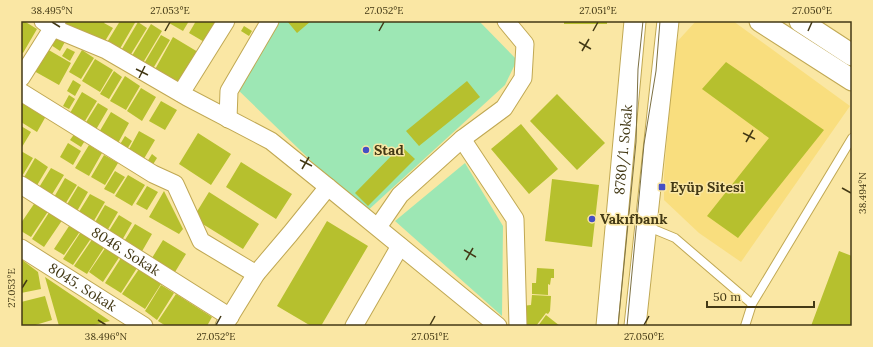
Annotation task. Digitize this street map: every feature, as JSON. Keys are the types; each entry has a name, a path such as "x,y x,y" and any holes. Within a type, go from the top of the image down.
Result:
{"street":[{"path":"180,93 226,21"},
{"path":"228,120 228,91 270,21"},
{"path":"378,227 400,194 462,139 504,108 523,78 525,44 506,21"},
{"name":"8780/1. Sokak","path":"607,326 635,21"},
{"path":"800,21 852,55"},
{"path":"21,78 51,23 106,50 228,120 271,142 378,227 498,326"},
{"path":"764,24 852,80"},
{"path":"635,326 645,225 671,25"},
{"path":"21,92 153,174 175,184 201,241 256,274"},
{"path":"462,139 515,219 518,326"},
{"name":"8046. Sokak","path":"21,185 227,322"},
{"path":"227,322 256,274 328,187"},
{"path":"354,326 400,246"},
{"name":"8045. Sokak","path":"21,248 144,326"}],"lane":[{"path":"745,326 752,304 852,138"},
{"path":"645,225 675,238 752,304"}],"shaded area":[{"path":"696,21 733,21 850,106 741,262 699,233 664,200 664,175 675,44"}],"green space":[{"name":"Stad","path":"277,21 479,21 517,60 505,85 365,213 235,87"},
{"path":"465,163 503,226 502,316 395,221"}],"building":[{"path":"21,21 24,21 37,29 23,53 21,52"},
{"path":"105,21 104,23 113,28 102,46 62,22"},
{"path":"120,21 136,21 118,52 106,44"},
{"path":"171,21 189,21 183,31 169,23"},
{"path":"196,21 219,21 206,43 189,33"},
{"path":"287,21 311,21 297,33"},
{"path":"564,21 607,21 607,24 564,24"},
{"path":"138,22 147,28 128,59 119,54"},
{"path":"151,24 162,31 141,66 130,59"},
{"path":"244,26 252,31 249,36 241,31"},
{"path":"57,35 66,40 60,51 51,45"},
{"path":"161,35 170,40 151,72 142,67"},
{"path":"173,37 198,52 178,87 153,73"},
{"path":"67,48 75,52 70,61 62,56"},
{"path":"47,49 71,63 59,85 34,71"},
{"path":"82,50 94,58 81,79 69,72"},
{"path":"95,59 113,70 100,92 82,81"},
{"path":"726,62 824,130 738,238 707,216 769,138 702,89"},
{"path":"114,71 122,77 109,99 100,94"},
{"path":"125,76 140,86 126,110 110,101"},
{"path":"73,80 81,85 75,96 67,91"},
{"path":"467,81 480,97 419,146 406,131"},
{"path":"141,88 156,97 142,121 127,111"},
{"path":"82,92 97,101 85,121 70,113"},
{"path":"557,94 605,143 577,170 530,121"},
{"path":"69,95 75,99 69,109 63,106"},
{"path":"21,101 46,116 37,132 21,122"},
{"path":"161,101 177,110 165,130 149,121"},
{"path":"98,103 108,109 94,133 83,127"},
{"path":"111,112 129,123 117,145 98,134"},
{"path":"521,124 558,169 529,194 491,149"},
{"path":"21,126 31,132 22,147 21,147"},
{"path":"139,131 155,140 142,162 127,153"},
{"path":"75,133 86,139 81,147 70,140"},
{"path":"198,133 231,154 211,185 179,164"},
{"path":"125,136 132,141 126,151 119,146"},
{"path":"68,143 81,151 73,165 60,157"},
{"path":"89,145 102,153 89,176 75,168"},
{"path":"401,146 415,159 368,206 355,193"},
{"path":"21,151 33,158 21,178"},
{"path":"152,154 157,158 152,166 147,162"},
{"path":"104,155 118,163 105,185 91,177"},
{"path":"35,158 48,167 36,187 23,179"},
{"path":"241,162 292,194 276,219 226,187"},
{"path":"51,168 64,175 51,196 38,189"},
{"path":"115,171 125,177 114,194 104,189"},
{"path":"128,175 145,185 132,206 115,196"},
{"path":"65,178 77,185 64,206 53,199"},
{"path":"552,179 599,185 592,247 545,241"},
{"path":"78,186 88,192 76,213 66,206"},
{"path":"147,186 158,192 147,210 136,204"},
{"path":"164,191 183,229 179,234 149,217"},
{"path":"209,192 259,224 243,249 193,218"},
{"path":"90,194 105,202 92,224 77,215"},
{"path":"36,201 49,210 31,237 21,231 21,223"},
{"path":"105,205 118,212 107,231 94,224"},
{"path":"50,211 63,219 44,247 32,239"},
{"path":"119,215 132,223 121,242 107,234"},
{"path":"327,221 368,246 321,326 311,326 277,306"},
{"path":"71,223 81,230 64,255 54,249"},
{"path":"135,224 152,234 141,253 123,243"},
{"path":"82,230 92,237 73,265 63,259"},
{"path":"93,238 105,246 87,274 74,266"},
{"path":"163,240 186,254 175,272 152,258"},
{"path":"106,247 120,256 103,282 89,272"},
{"path":"839,251 852,256 852,326 811,326"},
{"path":"121,258 137,268 121,293 105,283"},
{"path":"21,259 38,272 41,289 21,293"},
{"path":"537,268 554,269 554,278 551,278 550,285 548,284 548,295 532,294 532,283 536,283"},
{"path":"139,269 161,284 145,309 122,294"},
{"path":"45,277 110,321 90,326 59,326"},
{"path":"161,285 174,293 157,320 145,311"},
{"path":"176,294 212,317 207,326 166,326 158,321"},
{"path":"532,295 551,296 550,311 548,314 546,313 536,326 521,326 521,306 531,305"},
{"path":"45,296 52,320 32,326 21,326 21,302"},
{"path":"546,315 560,326 538,326"}],"tram line":[{"path":"618,326 636,142 638,69 643,21"},
{"path":"627,326 644,144 656,71 660,21"}],"place":[{"name":"Stad","path":"366,150"},
{"name":"Eyüp Sitesi","path":"662,187"},
{"name":"Vakıfbank","path":"592,219"}]}
